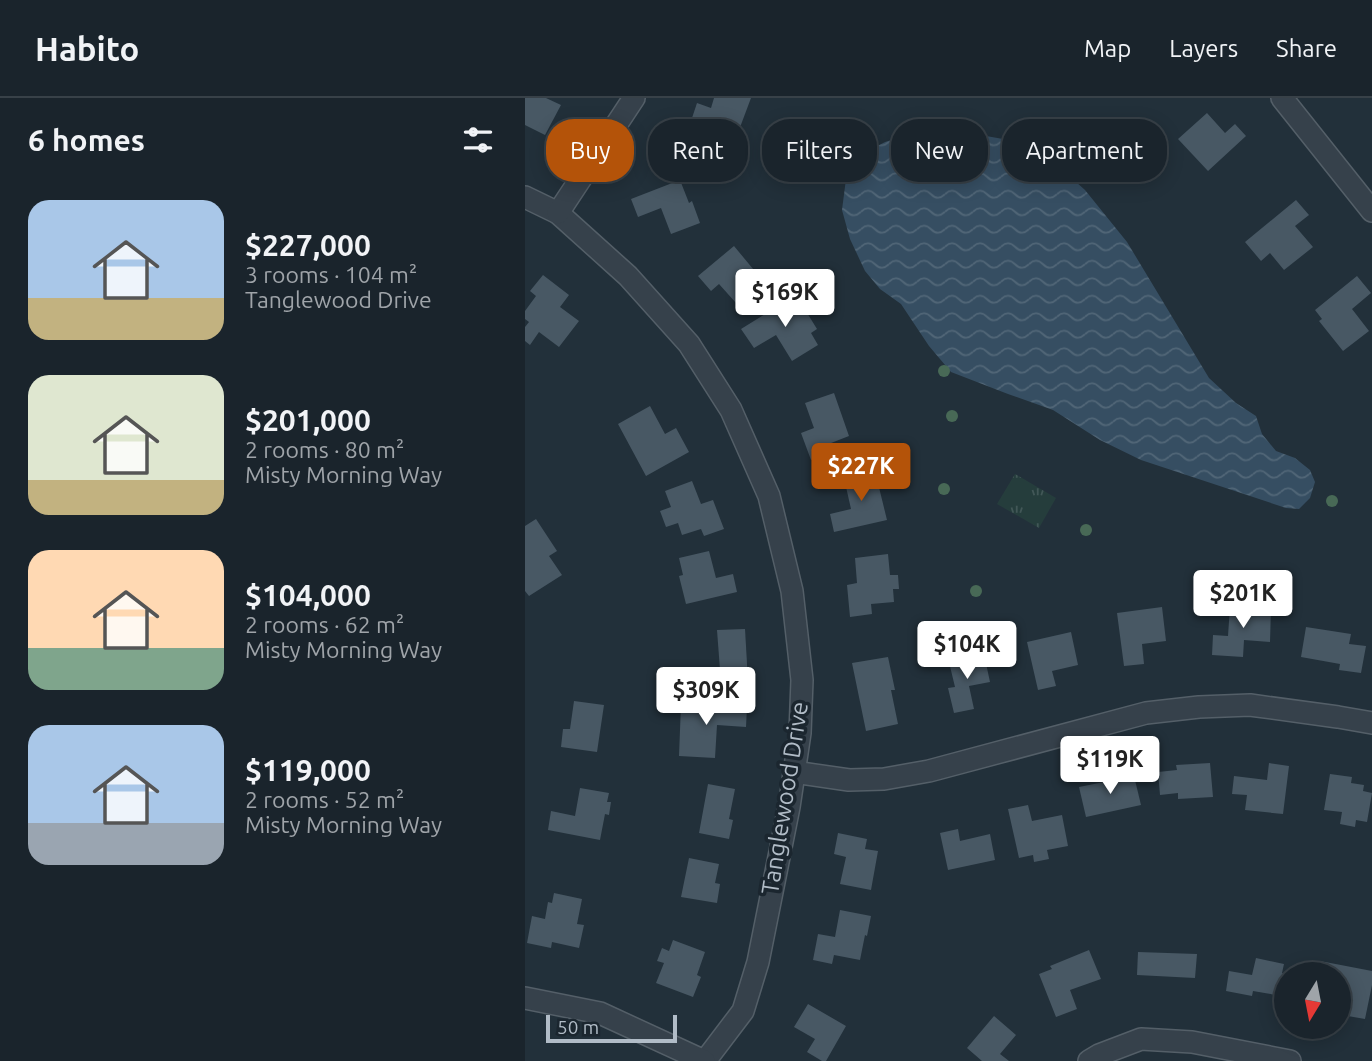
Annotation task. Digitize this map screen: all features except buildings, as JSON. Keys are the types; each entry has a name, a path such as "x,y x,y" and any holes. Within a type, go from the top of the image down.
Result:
{"street":[{"path":"558,214 634,98"},
{"path":"1282,98 1372,211"},
{"name":"Tanglewood Drive","path":"525,197 558,214 628,276 689,344 731,410 769,496 792,591 802,680 800,733 789,807 758,962 743,1011 705,1061"},
{"path":"794,772 849,780 884,779 929,771 1146,713 1199,707 1250,705 1372,723"},
{"path":"525,998 600,1013 705,1061"},
{"path":"1089,1061 1141,1039 1192,1042 1290,1061"}],"green space":[{"path":"1015,474 1056,498 1039,528 997,504"}],"water":[{"path":"988,136 1002,139 1002,182 1076,182 1127,242 1209,378 1236,403 1256,416 1262,434 1276,451 1295,458 1310,470 1315,482 1310,498 1299,509 1286,508 1141,460 1100,440 1053,410 951,372 929,346 901,304 880,289 865,271 850,239 842,210 846,182 877,182 877,146 891,140 891,182 988,182"}]}
